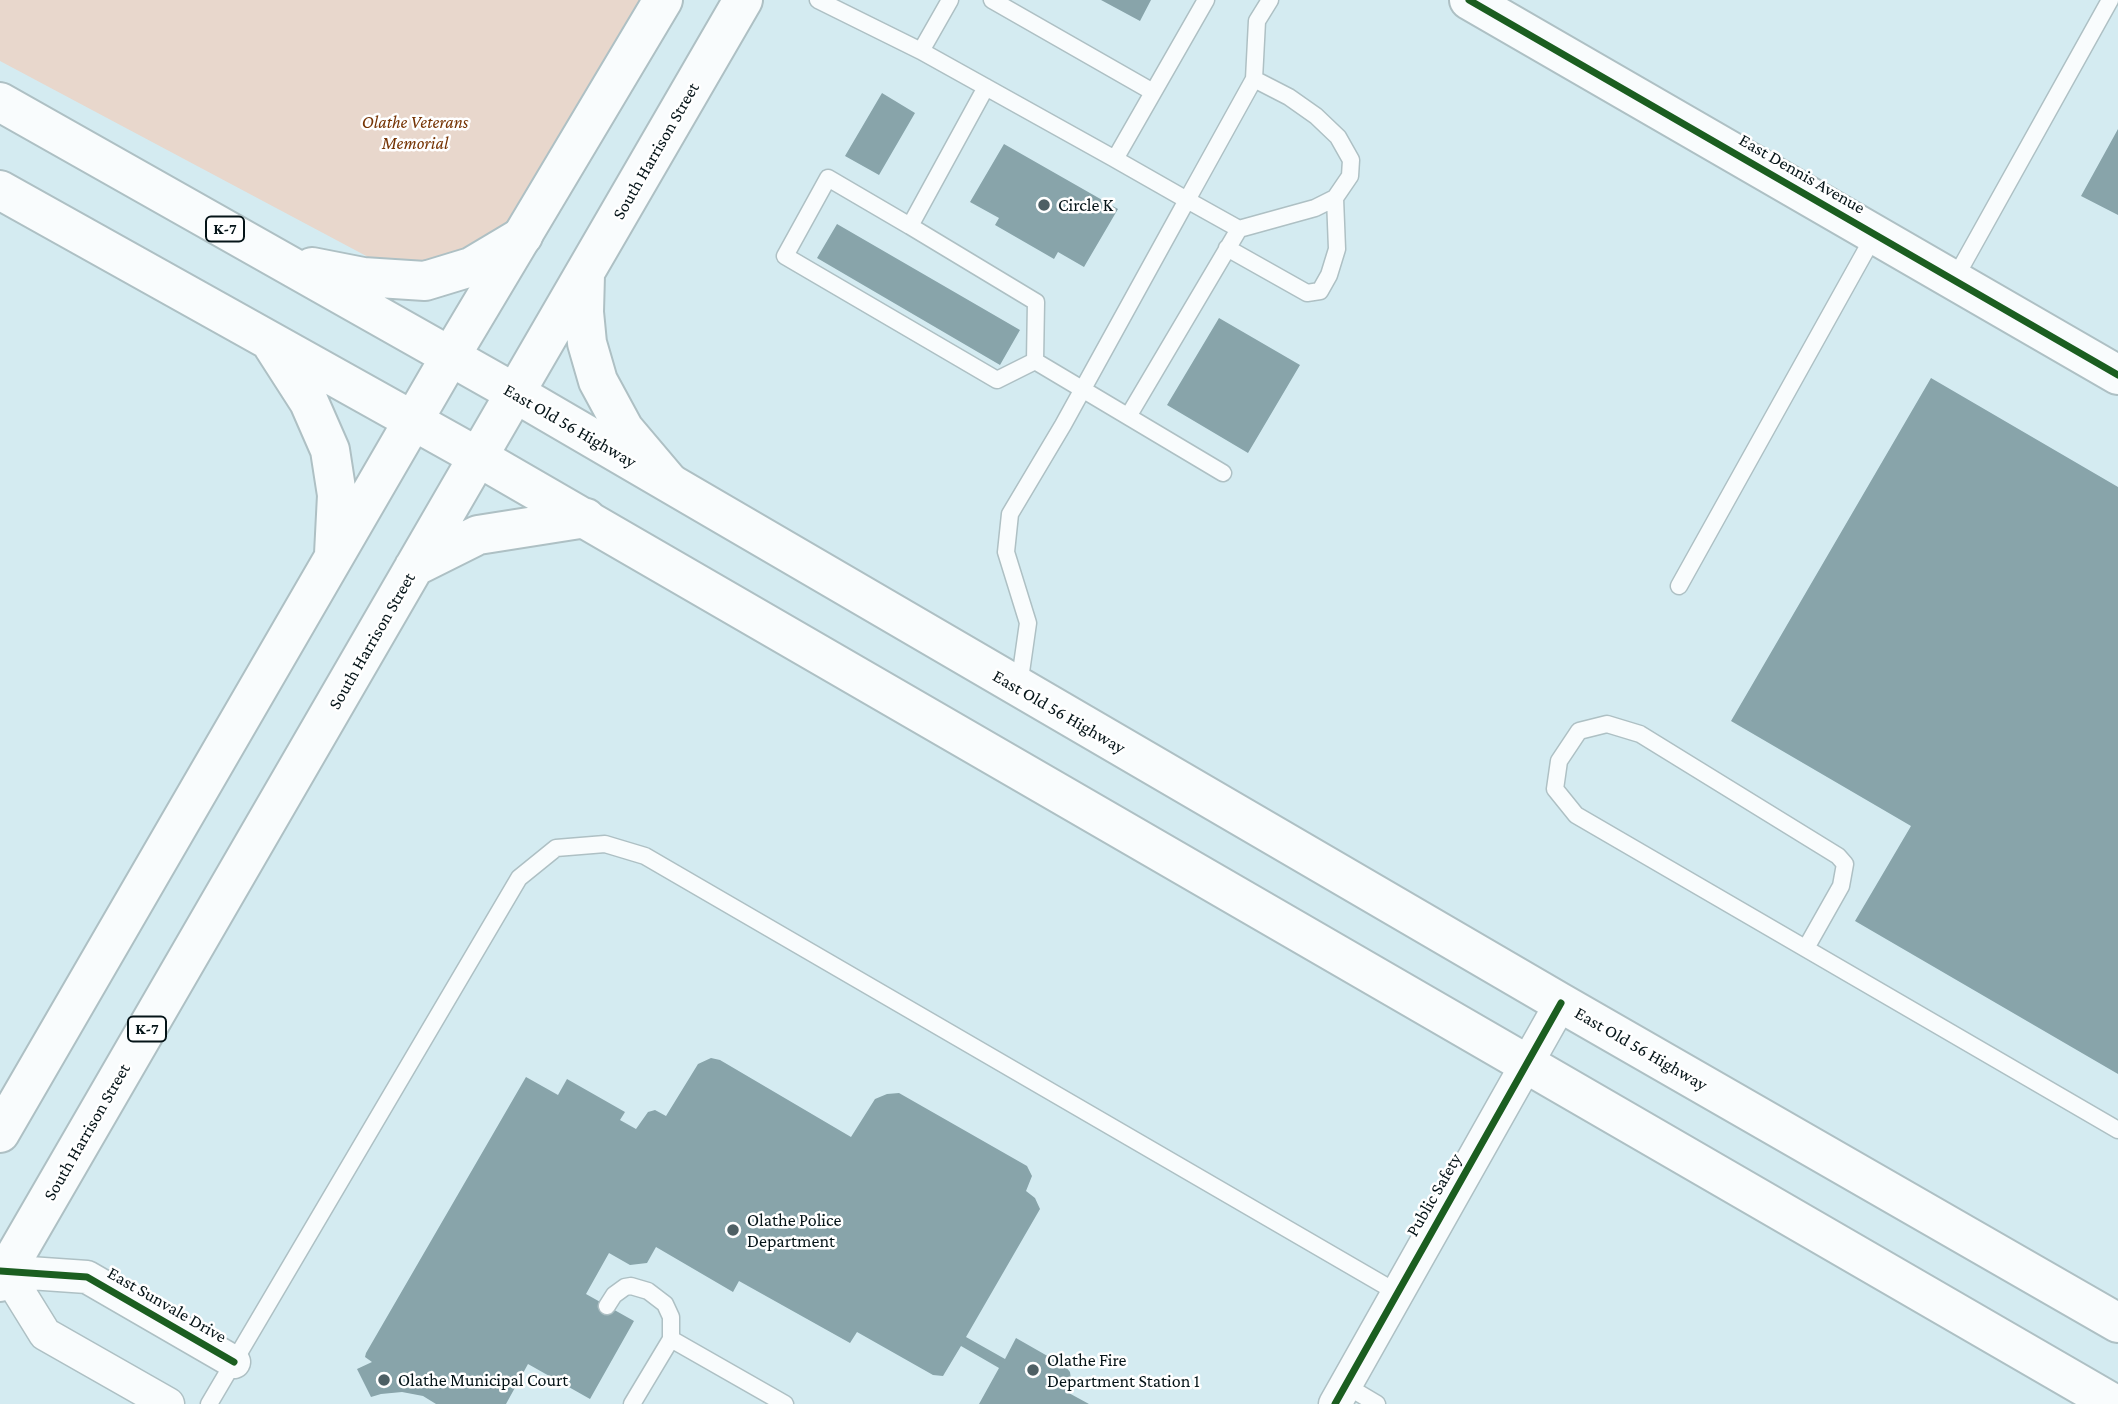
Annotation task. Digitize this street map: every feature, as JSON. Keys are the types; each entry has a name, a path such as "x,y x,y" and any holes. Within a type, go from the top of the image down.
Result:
{"main road":[{"path":"0,1133 450,357 663,0"},
{"name":"South Harrison Street","path":"2,1275 743,0"},
{"name":"East Dennis Avenue","path":"1469,0 2118,374"},
{"name":"East Old 56 Highway","path":"0,102 515,393 1019,689 2118,1323"},
{"path":"0,190 586,519 2114,1404"},
{"path":"281,260 363,277 425,281 471,267 523,236"},
{"path":"585,273 584,312 587,343 598,381 624,429 671,485"},
{"path":"270,341 309,402 330,450 337,495 333,561"},
{"path":"414,567 478,534 586,519"}],"street":[{"name":"Public Safety","path":"1340,1394 1561,1003"},
{"name":"East Sunvale Drive","path":"2,1275 87,1278 234,1362"},
{"path":"2,1275 45,1334 168,1404"}],"lane":[{"path":"818,0 921,51 1239,229"},
{"path":"921,51 950,0"},
{"path":"992,0 1153,92"},
{"path":"1115,159 1206,0"},
{"path":"1019,689 1028,622 1006,552 1010,514 1254,79 1257,21 1270,0"},
{"path":"1954,280 2110,0"},
{"path":"1129,415 1239,229 1315,208 1335,198 1350,176 1351,160 1338,137 1316,116 1289,97 1254,79"},
{"path":"910,226 986,87"},
{"path":"828,178 1036,302 1035,361 997,380 785,256 828,178"},
{"path":"1227,248 1307,293 1320,291 1329,275 1337,249 1335,198"},
{"path":"1679,586 1875,234"},
{"path":"1035,361 1223,473"},
{"path":"1806,948 1841,886 1845,864 1838,856 1640,734 1607,724 1579,731 1559,761 1555,789 1576,815 2118,1130"},
{"path":"209,1404 519,878 556,848 605,844 645,856 1396,1292"},
{"path":"607,1306 614,1295 631,1286 648,1290 665,1304 671,1317 671,1339 632,1404"},
{"path":"671,1339 785,1404"},
{"path":"1340,1394 1377,1404"}],"green space":[{"name":"Olathe Veterans Memorial","path":"0,0 651,0 515,229 420,270 370,258 0,61"}],"building":[{"path":"1101,0 1151,0 1140,21"},
{"path":"882,93 915,113 879,175 845,156"},
{"path":"2118,129 2118,215 2081,196"},
{"name":"Circle K","path":"1004,144 1118,209 1084,267 1058,252 1054,259 995,225 999,218 970,202"},
{"path":"837,224 1020,330 1000,365 817,258"},
{"path":"1219,318 1300,365 1248,453 1167,405"},
{"path":"1931,378 2118,487 2118,1074 1855,921 1911,826 1731,721"},
{"name":"Olathe Police Department","path":"711,1058 720,1060 851,1137 875,1099 899,1093 1027,1166 1032,1176 1026,1191 1035,1198 1040,1209 966,1337 1005,1359 1016,1338 1065,1366 1070,1372 1071,1380 1067,1392 1089,1404 979,1404 999,1368 961,1346 943,1376 933,1375 857,1332 850,1343 739,1281 733,1292 656,1247 647,1263 630,1265 609,1253 586,1294 634,1321 590,1399 528,1364 506,1404 436,1404 423,1396 402,1392 371,1397 357,1369 372,1362 365,1357 366,1353 526,1077 558,1095 567,1079 625,1112 620,1120 636,1129 648,1112 655,1110 666,1116 698,1064"}],"cycle path":[{"path":"1469,0 2118,375"},
{"path":"1335,1404 1561,1003"},
{"path":"0,1271 87,1277 234,1362"}],"place":[{"name":"Circle K","path":"1044,205"},
{"name":"Olathe Police Department","path":"733,1230"},
{"name":"Olathe Fire Department Station 1","path":"1033,1370"},
{"name":"Olathe Municipal Court","path":"384,1380"}]}
